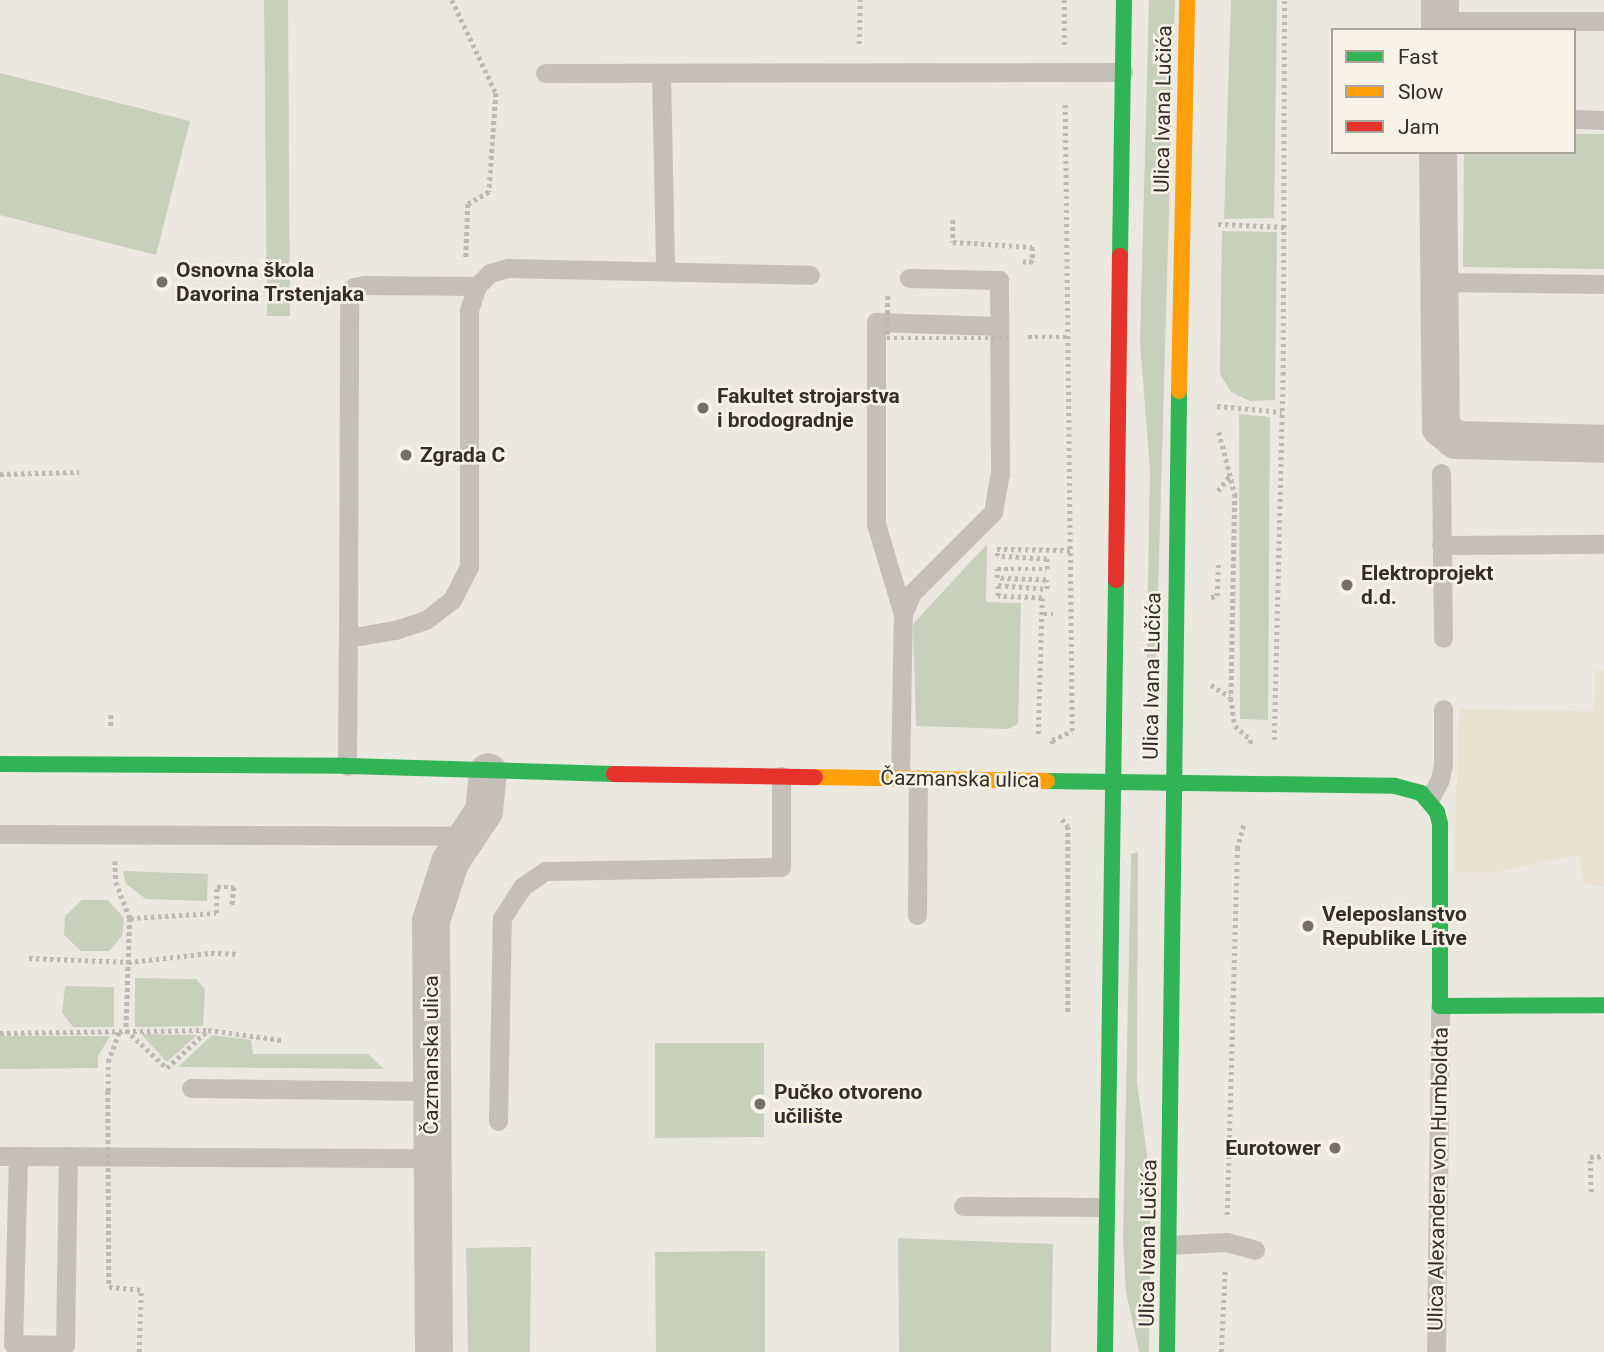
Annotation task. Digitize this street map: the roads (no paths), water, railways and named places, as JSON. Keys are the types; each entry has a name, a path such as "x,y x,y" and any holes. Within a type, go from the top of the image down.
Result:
{"street":[{"name":"Ulica Ivana Lučića","path":"1105,1352 1124,0"},
{"name":"Ulica Ivana Lučića","path":"1167,1352 1172,782 1187,0"},
{"path":"1438,154 1437,282 1441,428 1448,436 1467,441 1604,444"},
{"name":"Čazmanska ulica","path":"0,764 110,762 347,766 488,772 1395,786 1421,793 1429,800"},
{"name":"Čazmanska ulica","path":"434,1352 431,921 450,862 484,811 488,772"},
{"name":"Ulica Alexandera von Humboldta","path":"1429,800 1440,824 1440,1006 1604,1005"}],"lane":[{"path":"1440,17 1604,22"},
{"path":"545,73 1123,72"},
{"path":"661,74 665,271"},
{"path":"1576,119 1604,120"},
{"path":"347,766 349,295 354,287 470,286 491,273 508,268 810,275"},
{"path":"903,614 912,593 993,512 1000,474 999,280 909,278"},
{"path":"1437,282 1604,284"},
{"path":"348,638 395,630 426,620 452,600 469,567 470,286"},
{"path":"917,915 903,614 876,524 876,322 999,326"},
{"path":"1441,473 1443,638"},
{"path":"1441,545 1604,544"},
{"path":"1429,800 1440,779 1443,764 1443,709"},
{"path":"498,1121 502,918 522,887 545,871 781,867 781,776"},
{"path":"0,834 469,836"},
{"name":"Ulica Alexandera von Humboldta","path":"1436,1352 1440,1006"},
{"path":"191,1088 431,1091"},
{"path":"68,1156 65,1345 7,1344 9,1156 68,1156 108,1156 432,1158"},
{"path":"964,1206 1105,1207"},
{"path":"1169,1245 1226,1242 1255,1250"},
{"path":"1168,1319 1189,1352"}],"place":[{"name":"Osnovna škola Davorina Trstenjaka","path":"162,282"},
{"name":"Fakultet strojarstva i brodogradnje","path":"703,408"},
{"name":"Zgrada C","path":"406,455"},
{"name":"Elektroprojekt d.d.","path":"1347,585"},
{"name":"Veleposlanstvo Republike Litve","path":"1308,926"},
{"name":"Pučko otvoreno učilište","path":"760,1104"},
{"name":"Eurotower","path":"1335,1148"}]}
